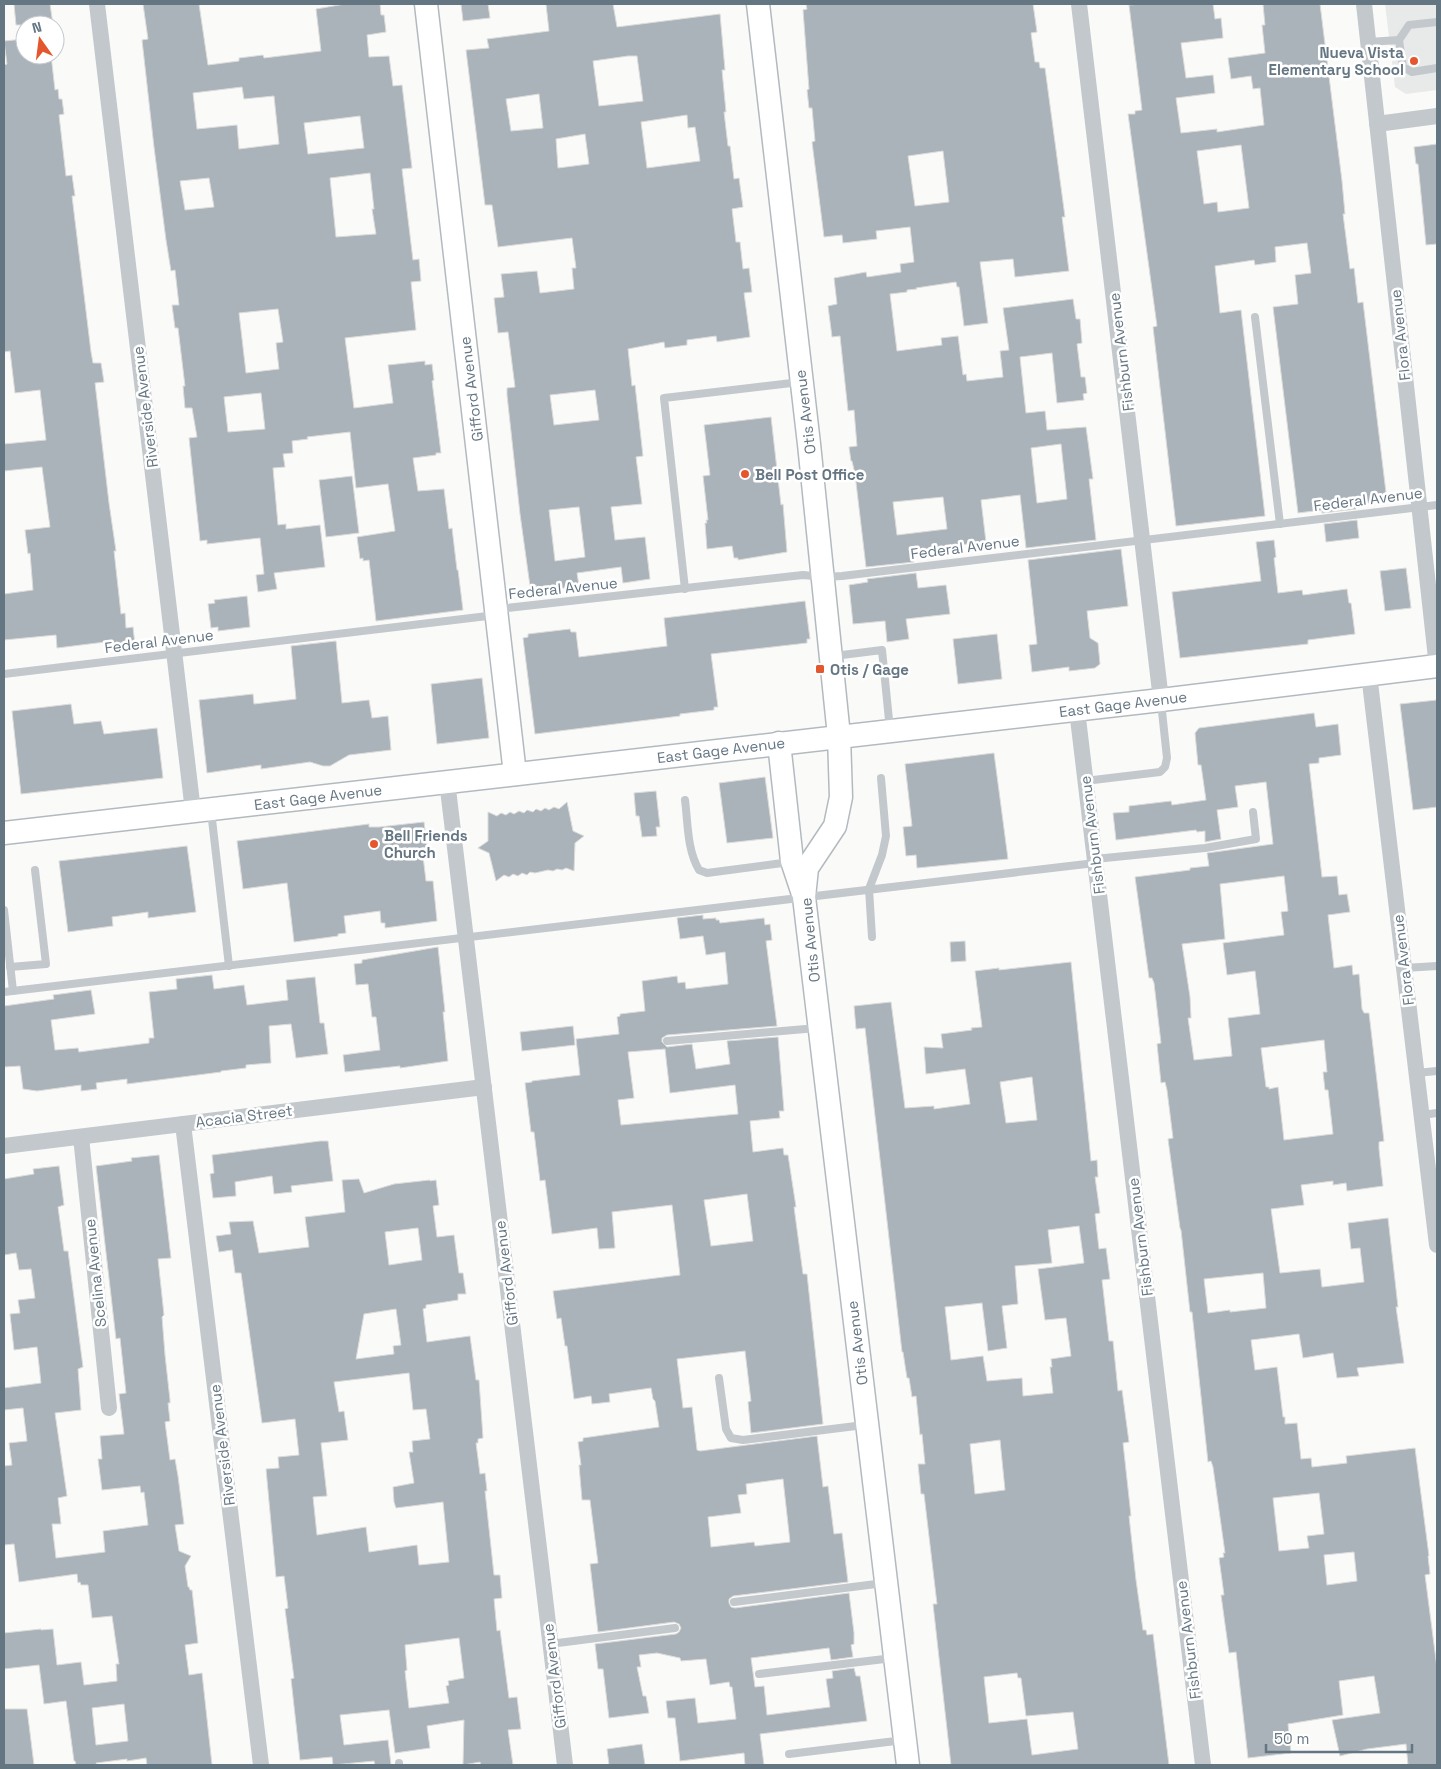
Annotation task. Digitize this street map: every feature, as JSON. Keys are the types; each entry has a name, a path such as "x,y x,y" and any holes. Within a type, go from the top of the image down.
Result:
{"street":[{"name":"Riverside Avenue","path":"96,4 174,653 202,810"},
{"name":"Gifford Avenue","path":"426,4 515,774"},
{"name":"Otis Avenue","path":"758,4 824,578 839,736 841,797 835,826 808,868 804,897 908,1765"},
{"name":"Fishburn Avenue","path":"1079,4 1161,700"},
{"name":"Flora Avenue","path":"1364,4 1437,666"},
{"path":"1377,124 1437,116"},
{"name":"East Gage Avenue","path":"4,833 1077,710 1437,666"},
{"name":"Flora Avenue","path":"1369,674 1416,1072 1430,1114 1437,1245"},
{"name":"Fishburn Avenue","path":"1077,710 1203,1765"},
{"path":"779,743 792,861 804,897"},
{"name":"Gifford Avenue","path":"447,781 565,1765"},
{"name":"Acacia Street","path":"4,1146 484,1087"},
{"name":"Riverside Avenue","path":"183,1124 261,1765"},
{"name":"Scelina Avenue","path":"81,1137 109,1408"}],"lane":[{"path":"1437,22 1409,25 1399,40 1403,67 1412,72 1437,68"},
{"path":"1368,42 1399,40"},
{"path":"1255,316 1280,524"},
{"path":"685,588 664,398 802,382"},
{"name":"Federal Avenue","path":"4,674 685,588 803,575 824,578 1437,505"},
{"path":"832,656 882,650 890,731"},
{"path":"1085,781 1160,772 1166,767 1167,758 1161,700"},
{"path":"872,937 869,890 882,855 886,836 881,778"},
{"path":"686,800 690,844 694,862 699,870 708,873 792,861"},
{"path":"202,810 229,966"},
{"path":"4,992 869,890 1205,848 1256,840 1253,812"},
{"path":"10,968 46,964 34,870"},
{"path":"4,910 13,990"},
{"path":"1404,968 1437,966"},
{"path":"667,1041 819,1028"},
{"path":"1416,1072 1437,1071"},
{"path":"719,1378 726,1429 731,1438 743,1440 867,1424"},
{"path":"734,1602 886,1582"},
{"path":"550,1644 676,1628"},
{"path":"759,1674 895,1658"},
{"path":"789,1754 905,1740"}],"shaded area":[{"name":"Nueva Vista Elementary School","path":"1385,4 1437,4 1437,90 1406,94 1395,87"}],"building":[{"path":"14,4 50,4 52,15 15,15"},
{"path":"143,4 199,4 208,65 239,61 239,58 263,55 264,58 321,51 316,9 345,4 380,4 381,15 384,15 386,32 367,35 369,57 389,56 393,86 402,85 412,168 402,169 413,260 419,259 421,281 411,282 416,330 345,338 354,408 393,403 388,365 425,361 425,365 432,364 434,380 432,381 441,453 413,458 418,491 444,489 449,529 452,528 463,610 376,621 369,560 363,561 363,558 360,559 357,537 395,531 388,484 356,488 350,432 307,437 308,439 292,441 293,453 283,454 285,467 273,468 278,525 286,524 286,529 320,525 325,567 274,573 277,589 258,592 256,575 264,574 260,538 207,544 207,540 200,541 189,438 197,437 192,408 185,408 183,386 185,386 178,328 175,328 172,305 179,305 175,270 171,271 166,240 154,147 142,40 148,39","holes":["242,87 244,99 274,96 279,144 239,149 237,125 197,129 193,93","360,116 364,148 308,154 304,123","370,173 374,209 372,209 376,234 336,237 330,178","209,178 214,207 185,210 180,181","278,309 283,342 276,343 279,369 246,373 239,313","261,393 265,429 228,432 224,397"]},
{"path":"461,4 488,4 490,18 463,21"},
{"path":"546,4 613,4 617,27 720,14 725,70 722,70 726,112 724,112 728,146 730,146 734,179 739,178 743,207 732,209 736,242 740,242 743,269 749,268 752,292 744,293 750,337 717,342 716,336 687,340 687,345 665,348 664,342 628,349 632,386 635,385 643,456 636,457 642,504 611,507 615,540 645,537 650,579 623,583 621,567 577,573 579,586 550,590 550,586 530,586 507,395 507,388 515,387 508,332 498,333 494,298 504,297 501,274 537,271 540,293 574,289 572,268 576,268 572,238 498,247 492,205 485,205 466,50 489,48 487,39 549,31","holes":["637,56 643,101 599,106 593,61","539,94 543,128 511,131 506,99","687,115 688,128 695,127 700,161 647,168 641,122","585,134 589,164 558,168 556,139","595,390 599,420 554,425 550,395","579,507 585,557 555,561 549,510"]},
{"path":"806,4 1033,4 1037,32 1031,33 1035,62 1039,62 1040,68 1045,68 1065,217 1062,217 1069,271 1015,277 1013,259 980,262 988,323 964,326 959,287 957,287 956,282 890,294 897,351 942,345 941,338 958,336 963,375 966,374 967,381 1003,377 1000,351 1009,350 1003,308 1073,299 1076,319 1080,319 1082,343 1077,344 1081,377 1085,377 1087,393 1083,394 1084,400 1057,403 1052,353 1020,357 1026,413 1045,411 1047,430 1086,427 1093,479 1089,479 1096,540 1026,548 1020,495 981,500 986,542 950,546 950,551 913,555 914,562 866,567 855,474 849,447 857,446 854,410 848,411 840,336 832,337 828,306 837,304 834,278 866,272 867,277 901,272 900,264 914,262 910,227 876,231 877,239 843,243 842,235 824,237 812,142 815,141 812,108 809,108 807,90 809,89 803,10 807,9","holes":["943,151 949,202 915,206 908,156","1061,444 1067,499 1037,503 1031,448","943,497 947,529 897,535 893,502"]},
{"path":"1213,4 1215,19 1221,18 1223,38 1181,43 1186,78 1213,75 1215,93 1176,98 1181,133 1217,129 1217,132 1264,125 1260,88 1253,89 1251,76 1231,79 1228,58 1265,53 1262,25 1265,25 1263,4 1320,4 1342,181 1345,214 1343,214 1350,269 1354,268 1358,303 1363,302 1387,501 1355,505 1356,509 1322,513 1322,510 1298,513 1273,307 1298,304 1295,275 1311,273 1307,243 1275,247 1276,262 1255,265 1254,260 1215,266 1220,313 1241,310 1265,516 1176,526 1153,327 1157,326 1128,114 1135,114 1135,111 1142,110 1129,5","holes":["1241,145 1249,208 1218,212 1217,202 1204,204 1197,151"]},
{"path":"15,40 15,65 52,65 55,90 58,89 59,99 62,99 64,114 59,115 66,176 72,175 75,196 72,196 91,352 93,363 101,363 104,382 95,383 116,551 114,551 121,614 125,613 126,628 133,627 135,645 106,649 105,642 57,648 56,635 4,640 4,594 33,590 30,553 28,554 25,530 50,527 42,467 4,471 4,444 46,440 40,390 15,393 10,351 4,352 4,65 7,64 4,41"},
{"path":"1437,144 1437,244 1426,245 1418,164 1416,164 1414,147"},
{"path":"771,417 781,505 783,504 787,552 738,560 738,558 734,558 732,546 707,549 705,523 708,520 703,476 710,475 704,425"},
{"path":"352,476 359,533 326,537 319,480"},
{"path":"1357,520 1359,538 1326,542 1324,524"},
{"path":"1274,540 1278,593 1302,590 1303,595 1347,589 1355,634 1308,640 1308,644 1180,658 1172,592 1261,581 1256,542"},
{"path":"1121,549 1128,606 1087,611 1090,638 1098,643 1100,664 1095,668 1069,671 1069,667 1032,672 1029,645 1037,644 1028,560"},
{"path":"1406,568 1411,608 1385,611 1380,571"},
{"path":"916,573 918,588 946,585 950,614 906,619 909,639 887,642 885,621 853,624 849,585 868,582 867,579"},
{"path":"247,596 250,627 218,631 218,627 211,628 208,604 215,603 214,600"},
{"path":"805,601 810,639 807,639 807,643 711,654 718,707 714,707 714,710 535,734 523,638 528,637 528,634 570,629 571,632 576,632 579,657 667,646 664,618"},
{"path":"997,634 1002,679 958,684 953,639"},
{"path":"336,641 342,703 369,700 372,718 388,716 391,750 349,755 330,766 310,762 261,769 261,765 207,773 199,700 253,694 254,704 296,699 291,646"},
{"path":"482,678 489,738 437,744 431,684"},
{"path":"1437,700 1437,807 1413,810 1400,704"},
{"path":"71,704 74,724 101,721 104,734 157,728 163,778 21,794 12,711"},
{"path":"1314,713 1316,727 1338,724 1341,755 1319,758 1319,763 1309,764 1322,877 1337,876 1339,895 1347,894 1350,912 1328,915 1334,968 1352,965 1353,975 1359,974 1362,1009 1364,1013 1369,1013 1384,1141 1379,1142 1383,1186 1347,1191 1346,1183 1333,1185 1333,1181 1301,1185 1304,1205 1271,1209 1280,1273 1320,1269 1322,1287 1364,1282 1360,1248 1351,1249 1348,1223 1388,1218 1398,1307 1396,1307 1404,1363 1357,1368 1359,1376 1337,1378 1333,1353 1303,1358 1299,1334 1251,1340 1255,1370 1277,1367 1285,1424 1297,1423 1301,1459 1311,1458 1312,1467 1347,1463 1346,1456 1415,1448 1429,1556 1430,1574 1425,1575 1437,1668 1437,1765 1408,1765 1406,1744 1367,1749 1340,1756 1332,1720 1380,1713 1374,1676 1339,1681 1343,1715 1288,1724 1291,1753 1248,1758 1236,1652 1229,1653 1221,1595 1224,1595 1219,1558 1224,1557 1223,1553 1225,1553 1213,1467 1211,1461 1208,1462 1192,1312 1190,1312 1168,1139 1173,1138 1167,1090 1165,1082 1161,1083 1157,1044 1161,1043 1154,983 1152,978 1149,978 1135,877 1209,866 1207,853 1273,844 1266,782 1235,786 1238,807 1217,810 1221,839 1205,842 1205,831 1197,832 1196,830 1116,840 1113,813 1129,812 1129,806 1171,801 1172,805 1206,800 1201,765 1198,765 1195,733 1199,728","holes":["1284,876 1288,911 1281,912 1284,935 1223,943 1227,975 1255,971 1260,1014 1228,1018 1232,1056 1194,1060 1188,1018 1191,1018 1190,997 1182,944 1225,939 1220,884","1324,1040 1327,1072 1323,1072 1325,1090 1328,1090 1333,1134 1284,1140 1278,1087 1269,1089 1269,1087 1266,1087 1261,1048","1263,1273 1266,1308 1208,1313 1204,1279","1319,1493 1324,1534 1307,1536 1309,1548 1279,1551 1273,1498","1354,1552 1357,1581 1327,1585 1324,1555"]},
{"path":"994,753 1008,859 917,868 916,855 906,856 903,827 912,826 905,764"},
{"path":"765,777 773,838 727,843 719,783"},
{"path":"656,791 660,827 656,827 657,836 642,837 639,816 636,816 634,793"},
{"path":"567,802 573,831 584,836 575,843 574,871 566,868 535,873 530,872 527,875 522,873 518,876 513,874 509,877 504,875 496,881 489,853 478,848 488,841 488,812 497,816 501,813 506,815 510,812 514,814 519,811 524,813 527,810 533,812 536,809 541,811 545,808 549,810 554,807 559,809"},
{"path":"424,822 427,847 422,848 426,881 433,881 437,921 385,928 385,923 381,923 380,911 344,916 346,933 338,934 338,936 294,942 287,883 243,889 237,841 369,824 369,827 379,827"},
{"path":"187,846 196,912 148,918 148,912 112,917 113,926 68,932 59,861"},
{"path":"703,915 703,919 716,918 720,923 764,918 765,925 770,924 772,940 766,941 777,1026 667,1035 662,1038 662,1042 667,1047 692,1044 696,1069 730,1064 727,1041 778,1037 784,1111 779,1111 780,1118 750,1121 753,1152 783,1148 784,1155 788,1155 803,1274 807,1274 823,1424 751,1433 748,1402 751,1401 745,1351 677,1359 683,1408 692,1407 697,1450 700,1451 817,1436 823,1487 828,1486 834,1534 842,1533 848,1582 733,1596 729,1599 729,1603 731,1607 735,1608 849,1593 854,1633 854,1644 851,1645 853,1657 831,1660 829,1648 751,1658 755,1687 764,1686 767,1715 830,1707 826,1679 833,1678 832,1671 854,1668 856,1676 860,1676 867,1721 760,1734 764,1765 745,1765 744,1753 680,1761 675,1718 668,1718 666,1701 695,1698 698,1723 736,1719 732,1687 730,1687 729,1682 710,1685 706,1659 681,1661 680,1658 657,1653 639,1655 641,1667 637,1667 643,1696 646,1696 649,1713 609,1718 603,1669 598,1669 595,1644 676,1634 681,1628 679,1624 674,1622 598,1632 590,1564 598,1563 590,1500 582,1500 578,1442 583,1441 583,1438 659,1427 651,1388 609,1394 610,1402 592,1404 591,1396 574,1399 567,1346 565,1346 561,1318 557,1319 553,1291 680,1275 672,1205 612,1212 615,1248 599,1249 597,1228 552,1234 545,1180 540,1181 534,1132 531,1132 525,1083 580,1075 576,1039 619,1034 617,1017 620,1014 645,1011 642,981 677,976 678,983 685,982 686,989 728,984 725,952 706,955 703,936 680,939 677,918","holes":["665,1049 670,1093 735,1085 738,1114 621,1125 618,1100 634,1098 628,1052","747,1194 753,1241 711,1246 704,1200","783,1479 790,1542 755,1546 754,1542 711,1547 708,1517 741,1513 738,1495 747,1494 746,1484"]},
{"path":"965,941 966,961 951,962 950,942"},
{"path":"438,947 448,1061 400,1068 400,1066 345,1072 343,1055 380,1050 376,1017 372,1017 368,984 356,985 354,964 362,963 362,960"},
{"path":"1071,962 1091,1161 1097,1160 1098,1177 1095,1177 1100,1213 1095,1214 1099,1249 1106,1248 1110,1279 1102,1280 1109,1341 1113,1341 1118,1391 1122,1390 1129,1442 1123,1443 1136,1580 1143,1630 1146,1630 1147,1635 1153,1634 1169,1765 951,1765 933,1604 937,1604 924,1494 921,1494 918,1464 925,1464 922,1434 920,1435 916,1396 912,1397 902,1352 865,1028 856,1029 854,1006 891,1002 905,1108 934,1106 934,1109 970,1104 965,1069 926,1074 924,1047 943,1048 941,1034 982,1027 975,971 999,968 999,970","holes":["1032,1077 1037,1120 1006,1123 1000,1082","1079,1226 1084,1263 1038,1269 1045,1320 1066,1318 1071,1356 1051,1359 1053,1393 1023,1396 1022,1378 987,1381 983,1356 951,1360 945,1307 982,1303 988,1351 1007,1348 1002,1306 1018,1304 1015,1266 1052,1263 1048,1230","1000,1440 1005,1490 975,1494 970,1444","1017,1673 1018,1678 1021,1678 1026,1716 1073,1712 1078,1749 1032,1755 1027,1719 989,1723 984,1677"]},
{"path":"212,975 214,989 244,985 247,1005 288,1000 286,980 315,977 320,1023 324,1023 328,1054 296,1058 291,1024 269,1026 271,1063 246,1065 246,1068 221,1072 127,1084 127,1079 96,1083 97,1089 81,1091 81,1085 37,1091 23,1089 20,1066 4,1067 4,1006 54,999 53,995 91,990 95,1014 51,1020 55,1050 78,1048 79,1052 149,1043 149,1038 154,1038 149,992 177,989 176,979"},
{"path":"573,1026 575,1045 522,1051 520,1032"},
{"path":"328,1141 333,1181 291,1186 292,1192 274,1194 272,1176 235,1182 236,1196 213,1198 210,1174 214,1173 212,1155"},
{"path":"159,1155 171,1258 158,1259 170,1400 170,1403 168,1403 170,1421 165,1422 170,1460 175,1459 184,1524 175,1525 179,1551 191,1556 185,1566 188,1587 192,1590 198,1643 185,1645 189,1675 202,1673 212,1765 147,1765 146,1758 96,1763 97,1765 76,1765 66,1701 44,1704 39,1665 4,1669 4,1633 41,1629 53,1629 57,1665 81,1662 84,1685 117,1681 116,1664 119,1664 112,1616 92,1618 88,1585 78,1583 77,1574 19,1582 14,1544 4,1545 4,1466 12,1465 9,1443 27,1441 23,1408 4,1410 4,1388 41,1383 37,1347 14,1350 10,1314 20,1313 18,1300 35,1298 31,1269 19,1270 16,1253 4,1255 4,1179 34,1174 33,1169 59,1166 64,1205 58,1207 64,1251 68,1251 83,1367 78,1369 81,1410 55,1413 67,1496 58,1498 61,1524 52,1524 56,1558 105,1552 103,1531 148,1525 144,1492 141,1493 140,1486 102,1490 98,1459 102,1459 100,1436 124,1434 119,1394 126,1393 120,1338 116,1339 96,1166 132,1161 131,1158","holes":["124,1704 128,1741 96,1745 92,1708"]},
{"path":"359,1179 364,1193 394,1184 436,1180 439,1205 433,1206 437,1237 454,1235 459,1273 463,1273 466,1294 458,1294 458,1300 426,1305 426,1308 423,1309 427,1342 470,1336 476,1380 479,1380 483,1438 478,1439 478,1443 476,1443 480,1474 485,1473 487,1491 485,1491 494,1575 500,1575 502,1598 494,1599 497,1631 500,1630 509,1698 517,1697 521,1729 508,1730 513,1765 481,1765 480,1762 463,1765 464,1720 427,1726 430,1748 395,1753 389,1710 340,1715 344,1745 388,1740 391,1765 375,1765 374,1761 333,1765 332,1757 300,1760 291,1679 294,1678 285,1609 288,1608 284,1576 276,1577 266,1469 279,1468 278,1457 299,1455 295,1419 262,1423 241,1273 235,1273 232,1250 219,1252 216,1236 231,1234 229,1222 253,1221 259,1253 309,1247 305,1217 345,1212 342,1180","holes":["418,1228 422,1260 389,1265 385,1232","396,1309 401,1345 393,1346 394,1354 356,1359 364,1314","409,1373 413,1410 426,1409 430,1439 412,1441 413,1452 409,1452 414,1483 393,1487 394,1502 396,1508 443,1502 449,1562 419,1565 417,1545 369,1552 366,1527 317,1535 313,1497 327,1496 321,1443 348,1440 344,1411 339,1412 334,1382","459,1638 464,1678 448,1681 449,1685 446,1686 449,1703 409,1708 405,1671 407,1670 405,1645"]},
{"path":"4,1709 27,1709 34,1765 4,1765"},
{"path":"642,1744 645,1765 609,1765 607,1749"}],"place":[{"name":"Nueva Vista Elementary School","path":"1414,61"},
{"name":"Bell Post Office","path":"745,474"},
{"name":"Otis / Gage","path":"820,669"},
{"name":"Bell Friends Church","path":"374,844"}]}
